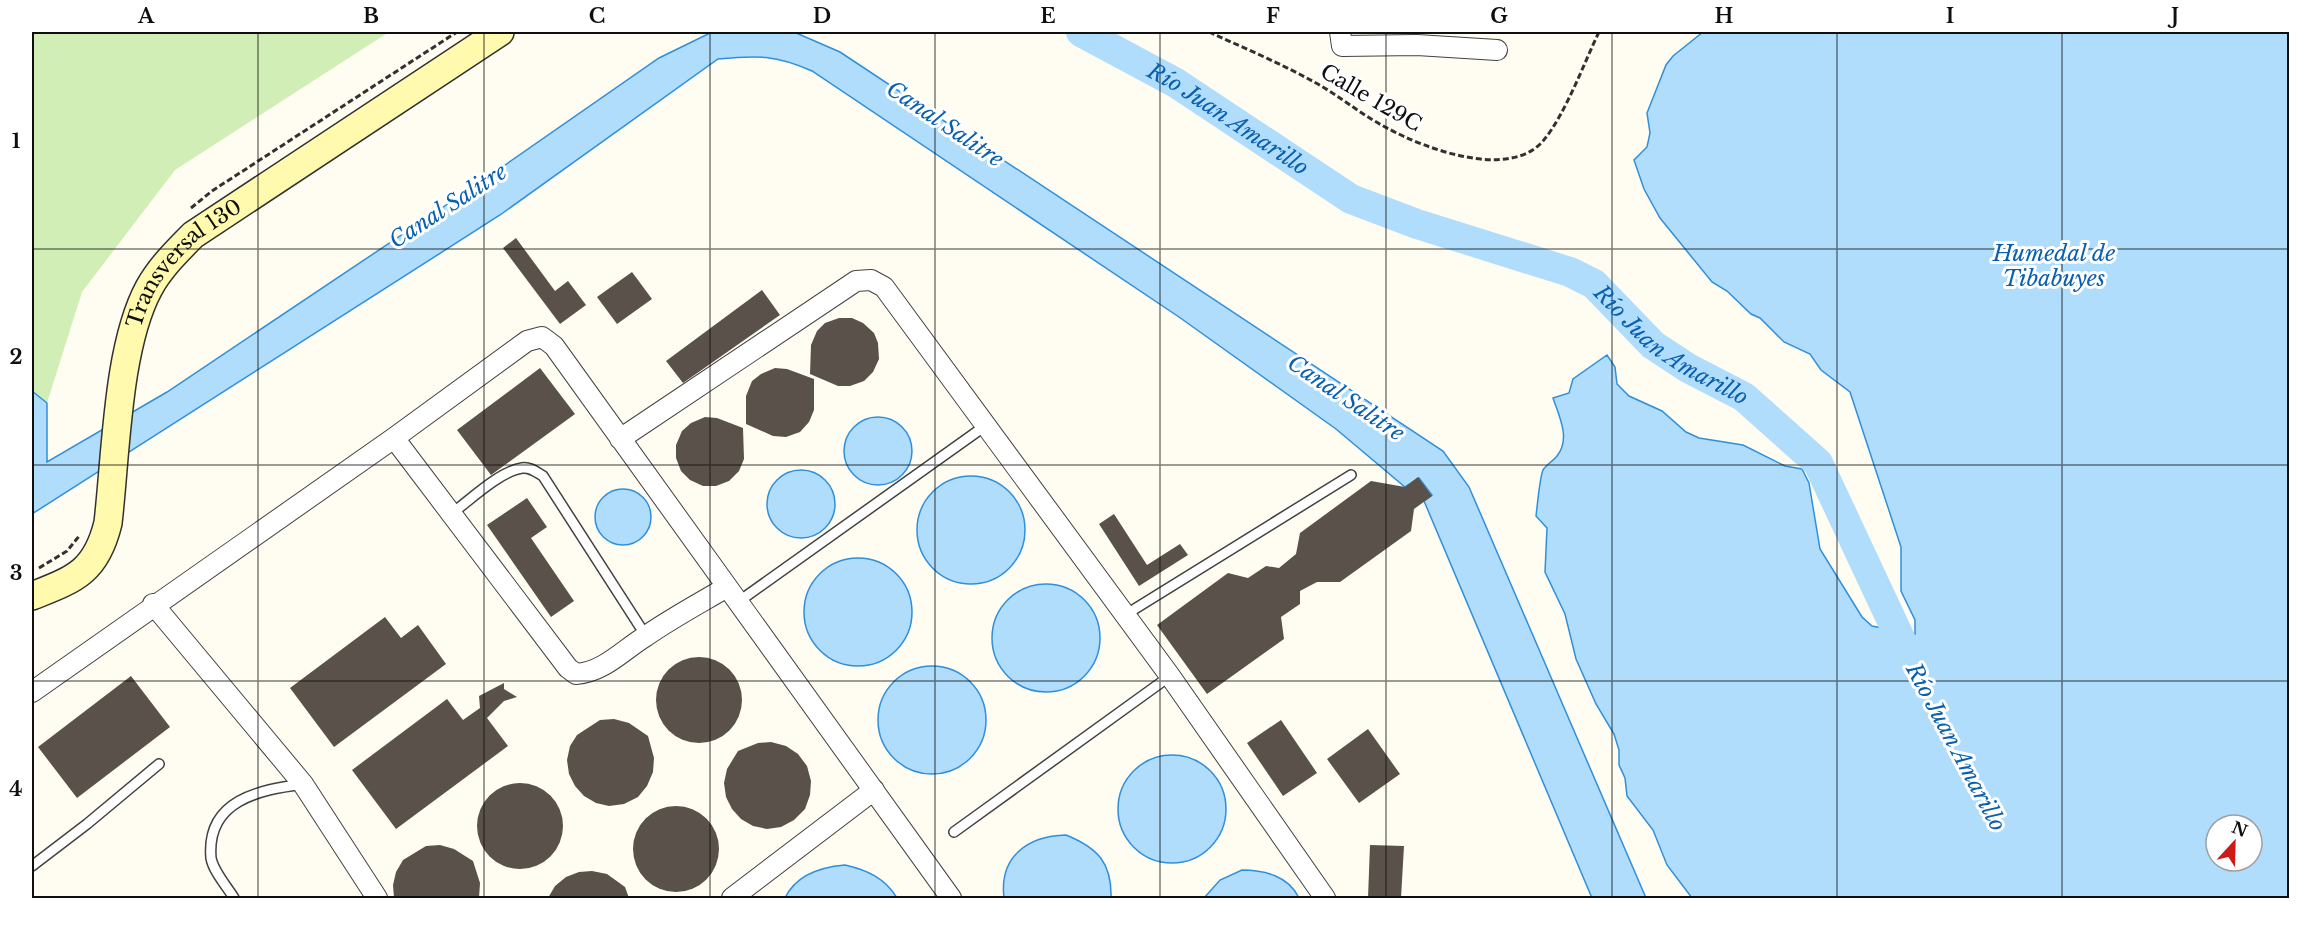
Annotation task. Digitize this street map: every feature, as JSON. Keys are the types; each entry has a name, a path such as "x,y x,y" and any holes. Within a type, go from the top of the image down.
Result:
{"main road":[{"name":"Transversal 130","path":"32,596 70,580 84,571 97,557 108,523 128,350 136,317 149,287 168,261 193,235 500,32"}],"street":[{"path":"1341,38 1497,50"},
{"path":"620,439 856,281 871,280 884,287 1170,676 1325,898"},
{"path":"32,692 153,604 394,438 527,341 542,337 554,345 951,898"},
{"path":"394,438 568,668 576,674 588,673 607,664 645,636 732,595"},
{"path":"153,604 303,784 377,898"},
{"path":"732,898 873,790"}],"lane":[{"path":"732,595 985,426"},
{"path":"451,514 502,477 521,468 532,469 543,476 645,636"},
{"path":"1125,615 1351,475"},
{"path":"954,832 1170,676"},
{"path":"32,866 159,764"},
{"path":"234,898 211,860 214,832 230,805 263,789 303,784"}],"path":[{"name":"Calle 129C","path":"1209,32 1316,83 1389,129 1437,151 1492,161 1524,154 1542,142 1557,117 1599,32"},
{"path":"32,571 67,551 81,534"}],"green space":[{"path":"32,32 389,32 175,170 82,292 47,403 32,391"}],"water":[{"name":"Canal Salitre","path":"712,32 794,32 840,52 1443,451 1469,487 1646,898 1592,898 1424,501 1432,495 1419,478 1405,487 1336,429 1179,317 812,71 777,59 744,57 718,59 500,215 32,514 32,391 47,403 47,462 167,392 482,181 659,58"},
{"name":"Humedal de Tibabuyes","path":"1703,32 2289,32 2289,898 1692,898 1667,865 1653,830 1627,796 1614,734 1596,704 1576,659 1565,614 1545,572 1547,528 1536,516 1540,485 1543,470 1557,456 1563,442 1561,420 1553,398 1569,393 1573,379 1607,355 1615,367 1617,384 1629,396 1662,411 1686,432 1699,438 1743,445 1785,466 1802,469 1809,483 1820,549 1862,617 1872,626 1915,634 1915,620 1901,591 1901,547 1850,392 1821,370 1810,354 1784,342 1760,318 1751,314 1727,291 1712,282 1660,218 1644,189 1634,160 1647,147 1650,133 1647,113 1666,65 1673,56"},
{"path":"885,417 897,423 906,432 912,444 910,464 902,475 885,485 871,485 854,475 846,464 844,444 854,427 865,419"},
{"path":"794,470 808,470 820,475 830,485 835,504 830,523 820,533 808,538 794,538 782,533 772,523 767,511 767,497 772,485 782,475"},
{"path":"971,476 992,480 1009,492 1021,509 1025,530 1021,551 1009,568 992,580 971,584 950,580 933,568 921,551 917,530 921,509 933,492 950,480"},
{"path":"623,489 634,491 643,497 649,506 651,517 649,528 643,537 634,543 623,545 612,543 603,537 597,528 595,517 597,506 603,497 612,491"},
{"path":"858,558 879,562 896,574 908,591 912,612 908,633 896,650 879,662 858,666 837,662 820,650 808,633 804,612 808,591 820,574 837,562"},
{"path":"1046,584 1067,588 1084,600 1096,617 1100,638 1096,659 1084,676 1067,688 1046,692 1025,688 1008,676 996,659 992,638 996,617 1008,600 1025,588"},
{"path":"932,666 953,670 970,682 982,699 986,720 982,741 970,758 953,770 932,774 911,770 894,758 882,741 878,720 882,699 894,682 911,670"},
{"path":"1172,755 1193,759 1210,771 1222,788 1226,809 1222,830 1210,847 1193,859 1172,863 1151,859 1134,847 1122,830 1118,809 1122,788 1134,771 1151,759"},
{"path":"1066,835 1087,845 1101,858 1109,875 1111,898 1004,898 1006,871 1011,860 1028,845 1039,840"},
{"path":"845,865 875,876 887,885 897,898 785,898 802,878 818,870"},
{"path":"1242,870 1259,871 1282,879 1295,890 1299,898 1204,898 1220,880"}],"building":[{"path":"516,238 555,291 568,281 586,305 560,324 503,248"},
{"path":"632,272 652,299 617,324 597,297"},
{"path":"762,290 780,315 683,383 666,361"},
{"path":"839,318 852,318 863,323 874,333 878,343 879,359 873,372 864,381 850,386 838,386 810,374 811,345 817,331 825,323"},
{"path":"540,368 575,414 491,475 457,430"},
{"path":"775,368 787,369 814,379 814,410 809,422 800,432 786,437 773,436 746,424 746,396 752,381"},
{"path":"705,417 717,418 743,428 744,459 739,471 729,481 716,486 703,486 690,480 681,471 676,458 676,445 682,431 691,423"},
{"path":"1418,477 1432,496 1414,509 1411,531 1340,582 1317,582 1300,591 1300,604 1281,617 1284,639 1207,694 1157,625 1228,573 1248,578 1266,566 1279,568 1296,554 1300,533 1371,481 1405,487"},
{"path":"527,498 547,527 531,538 574,601 551,617 487,525"},
{"path":"1114,514 1147,565 1180,544 1188,555 1139,586 1099,524"},
{"path":"385,617 401,638 418,625 446,664 334,747 290,688"},
{"path":"699,657 723,664 735,676 742,700 735,724 723,736 699,743 675,736 663,724 656,700 663,676 675,664"},
{"path":"131,676 170,727 77,798 38,747"},
{"path":"504,683 504,689 517,697 504,701 487,718 508,746 396,829 352,770 447,699 463,720 480,708 479,696"},
{"path":"614,719 629,723 648,736 654,758 653,772 647,786 638,797 624,804 609,806 596,803 584,796 575,786 569,774 567,760 570,746 577,735 600,720"},
{"path":"1281,720 1317,773 1283,796 1247,743"},
{"path":"1368,729 1400,774 1359,803 1327,759"},
{"path":"771,742 786,746 798,754 807,766 811,781 810,795 805,809 794,820 781,827 767,829 753,826 741,819 732,809 726,797 724,783 727,769 738,751 758,743"},
{"path":"520,783 544,790 556,802 563,826 556,850 544,862 520,869 496,862 484,850 477,826 484,802 496,790"},
{"path":"676,806 693,809 707,818 716,832 719,849 716,866 707,880 693,889 676,892 659,889 645,880 636,866 633,849 636,832 645,818 659,809"},
{"path":"440,845 454,849 473,861 480,883 479,898 394,898 393,885 396,872 403,860 426,846"},
{"path":"1370,845 1404,846 1401,898 1368,898"},
{"path":"592,871 607,874 625,887 629,898 548,898 555,886 566,877 579,872"}],"waterway":[{"name":"Río Juan Amarillo","path":"1081,32 1176,83 1351,199 1417,224 1570,272 1594,284 1653,345 1688,368 1744,397 1818,463 1914,668"}]}
